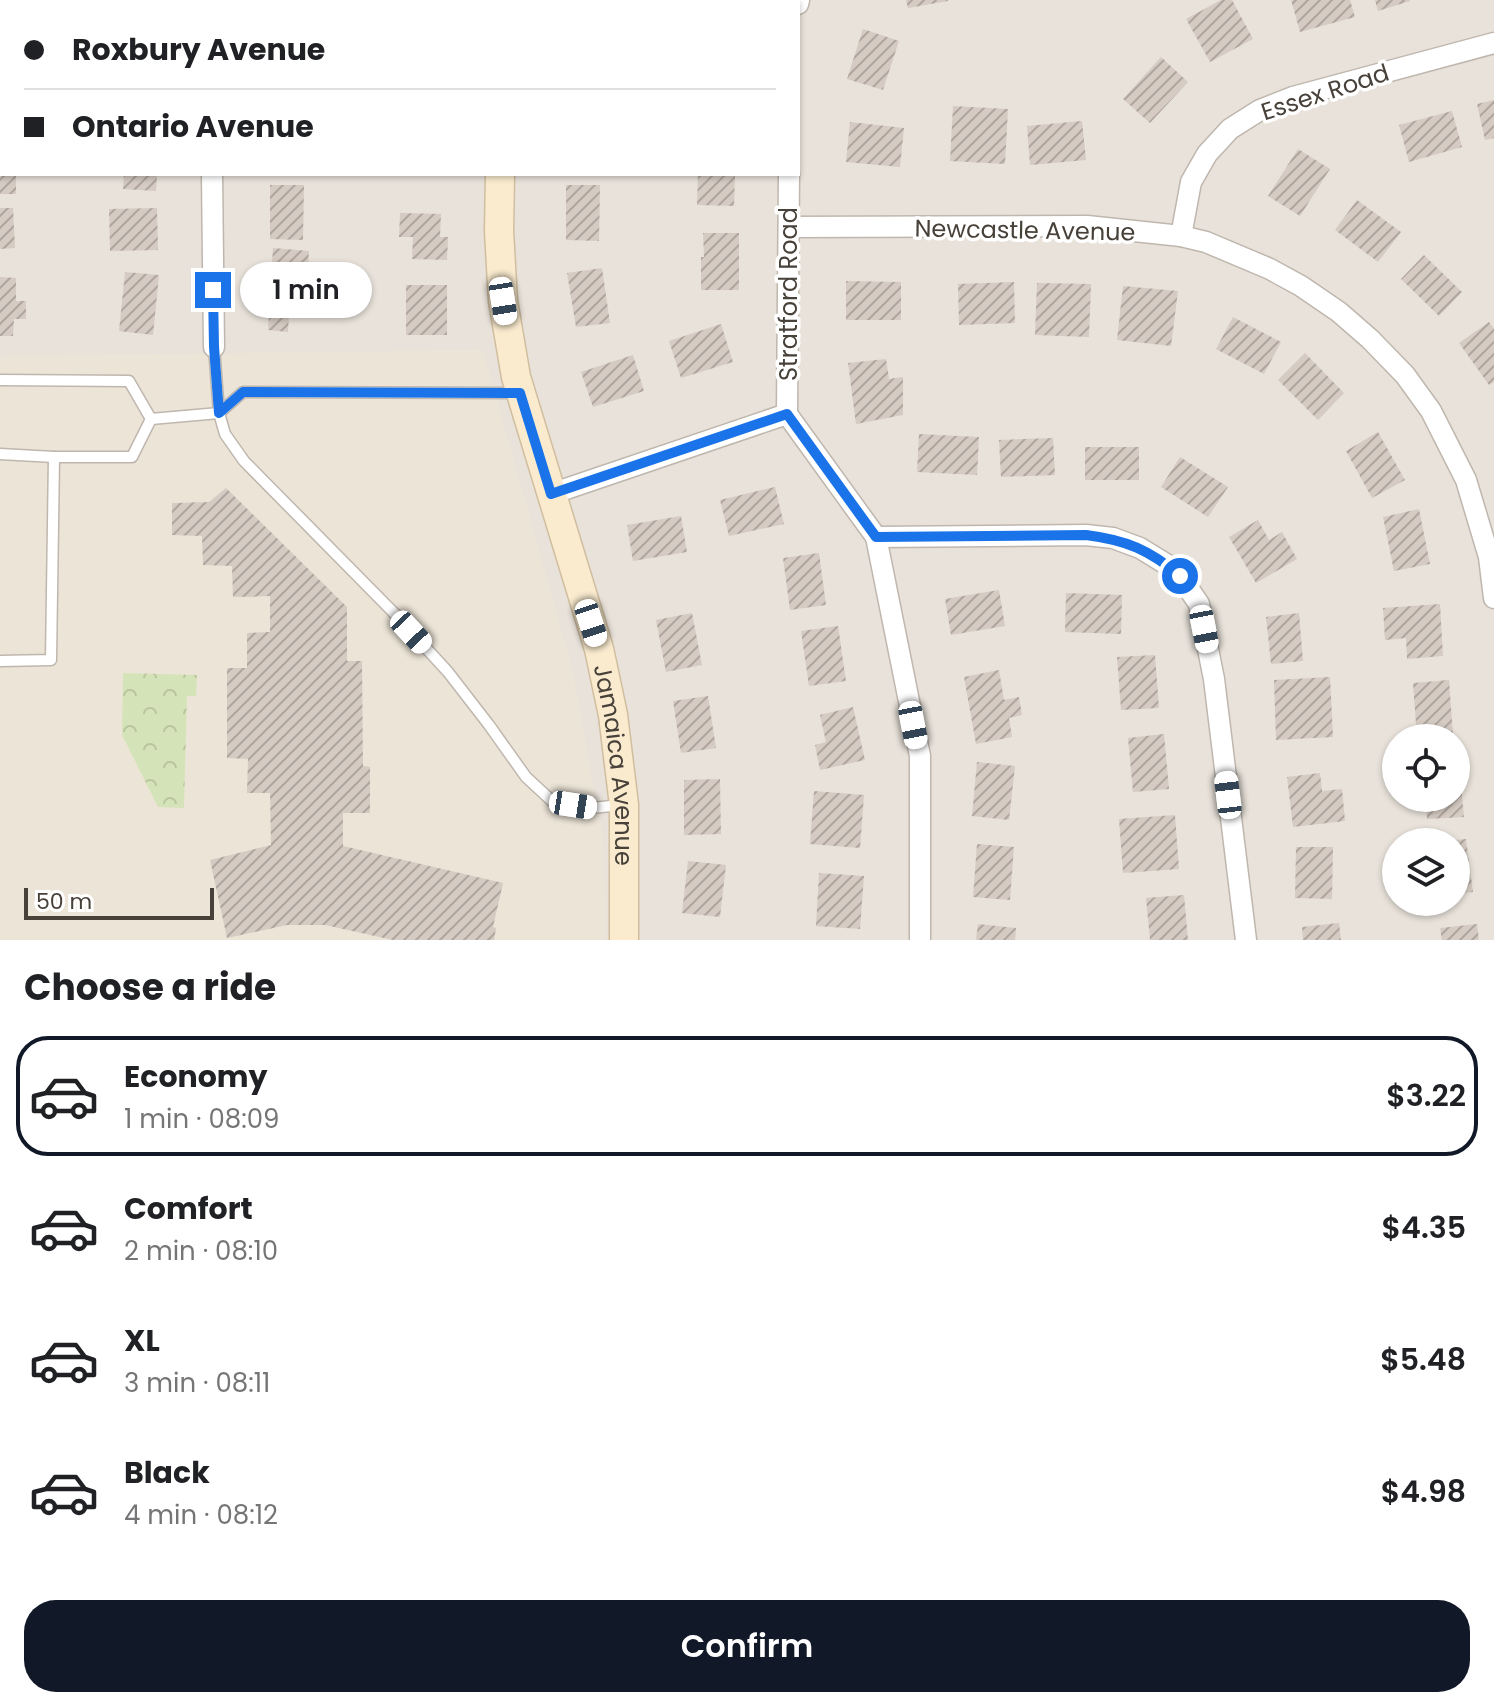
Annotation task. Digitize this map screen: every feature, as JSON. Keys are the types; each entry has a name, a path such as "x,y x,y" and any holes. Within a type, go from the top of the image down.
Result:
{"street":[{"name":"Essex Road","path":"1181,236 1191,182 1207,154 1230,129 1260,110 1293,97 1494,43"},
{"path":"212,176 214,347"},
{"name":"Jamaica Avenue","path":"500,176 503,301 516,377 599,649 613,715 624,805 624,940"},
{"name":"Stratford Road","path":"787,414 789,176"},
{"name":"Newcastle Avenue","path":"789,227 1087,226 1181,236 1206,242 1270,269 1339,312 1370,339 1405,375 1431,411 1466,480 1489,557 1494,598"},
{"path":"551,494 787,414 876,537 920,756 920,940"},
{"path":"876,537 1086,535 1113,538 1140,548 1180,576 1199,604 1214,679 1246,940"}],"lane":[{"path":"214,347 219,413 225,434 244,461 448,672 526,777 553,802 592,808 624,805"},
{"path":"0,380 129,381 151,419"},
{"path":"151,419 219,413 243,392 520,393"},
{"path":"0,454 132,457 151,419"},
{"path":"0,661 51,660 54,457"}],"shaded area":[{"path":"800,0 1494,0 1494,940 0,940 0,176 800,176"},
{"path":"483,350 573,672 603,839 606,940 0,940 0,356"}],"green space":[{"path":"123,673 197,675 196,696 187,696 184,808 158,807 122,735"}],"building":[{"path":"906,0 948,0 948,1 908,8"},
{"path":"1221,0 1232,0 1253,39 1210,62 1186,19"},
{"path":"1291,0 1350,0 1355,17 1300,32"},
{"path":"1375,0 1410,0 1410,1 1378,11"},
{"path":"863,29 899,41 883,90 847,79"},
{"path":"1161,57 1188,82 1150,123 1123,99"},
{"path":"1494,100 1494,138 1485,140 1477,104"},
{"path":"953,106 1008,109 1005,164 950,161"},
{"path":"1452,111 1462,147 1409,162 1399,125"},
{"path":"1082,121 1086,160 1030,165 1027,126"},
{"path":"850,122 904,128 900,167 846,162"},
{"path":"1298,149 1330,169 1300,216 1268,196"},
{"path":"0,176 16,176 16,194 0,194"},
{"path":"124,176 157,176 156,191 123,189"},
{"path":"698,176 735,176 734,206 697,205"},
{"path":"270,185 304,185 303,240 270,239"},
{"path":"566,185 600,185 599,241 566,240"},
{"path":"1357,200 1401,232 1378,262 1335,230"},
{"path":"0,208 13,208 15,248 0,249"},
{"path":"157,208 158,250 110,251 109,209"},
{"path":"400,213 441,214 440,237 448,237 447,260 412,259 413,237 399,237"},
{"path":"703,233 739,233 739,290 701,290"},
{"path":"273,248 309,251 305,314 289,313 288,332 268,330"},
{"path":"1424,255 1462,292 1439,316 1401,279"},
{"path":"602,268 610,323 576,327 567,273"},
{"path":"125,272 159,275 153,335 119,331"},
{"path":"0,277 16,278 16,301 26,301 26,319 14,319 13,336 0,336"},
{"path":"846,281 901,282 901,320 846,320"},
{"path":"1014,282 1015,323 959,325 958,284"},
{"path":"1037,283 1091,284 1089,337 1035,335"},
{"path":"406,285 447,285 447,335 406,335"},
{"path":"1123,286 1178,291 1171,346 1117,340"},
{"path":"1233,317 1281,342 1264,374 1216,349"},
{"path":"1489,322 1494,329 1494,382 1489,385 1459,343"},
{"path":"721,324 733,362 681,378 669,341"},
{"path":"1305,353 1344,393 1318,420 1278,380"},
{"path":"633,355 644,391 593,407 581,372"},
{"path":"886,359 889,379 903,377 903,415 856,424 848,363"},
{"path":"1378,432 1405,480 1372,498 1346,451"},
{"path":"919,434 979,437 977,475 917,472"},
{"path":"1053,438 1055,475 1001,477 999,440"},
{"path":"1085,447 1139,447 1139,480 1085,480"},
{"path":"1180,457 1228,487 1208,517 1161,487"},
{"path":"775,487 784,524 729,536 720,500"},
{"path":"226,488 347,607 347,661 362,661 363,766 370,767 370,813 343,813 343,846 503,883 493,927 496,928 494,940 393,940 325,925 287,925 227,938 210,860 271,845 270,793 247,793 248,759 227,758 227,668 247,668 247,633 270,632 270,596 233,597 232,566 203,565 202,536 172,535 172,503 209,502"},
{"path":"1419,509 1430,564 1394,571 1383,517"},
{"path":"681,516 687,552 633,561 627,525"},
{"path":"1258,520 1269,540 1282,532 1297,559 1256,583 1229,537"},
{"path":"819,553 826,605 790,610 783,558"},
{"path":"999,590 1005,626 951,635 945,599"},
{"path":"1066,593 1122,595 1121,634 1065,632"},
{"path":"1440,604 1443,656 1407,659 1406,638 1385,640 1383,608"},
{"path":"692,613 702,665 666,672 656,620"},
{"path":"1299,613 1303,661 1271,664 1266,617"},
{"path":"838,626 846,681 809,686 801,631"},
{"path":"1155,655 1159,708 1121,710 1117,657"},
{"path":"999,670 1004,700 1019,697 1022,715 1009,718 1012,737 976,744 964,677"},
{"path":"1330,677 1333,737 1276,740 1274,680"},
{"path":"1449,680 1452,724 1416,724 1413,683"},
{"path":"708,696 716,748 681,753 673,701"},
{"path":"853,707 865,760 820,770 815,745 826,742 820,715"},
{"path":"1164,734 1169,789 1133,792 1128,738"},
{"path":"977,762 1015,766 1009,820 972,816"},
{"path":"1320,773 1322,791 1342,789 1345,821 1293,827 1287,777"},
{"path":"720,779 721,834 684,835 684,780"},
{"path":"814,791 864,795 860,848 810,844"},
{"path":"1426,812 1464,812 1464,817 1427,819"},
{"path":"1175,815 1179,869 1123,873 1119,819"},
{"path":"977,844 1014,847 1010,900 973,897"},
{"path":"1296,847 1333,847 1332,899 1295,898"},
{"path":"688,861 726,865 720,917 682,913"},
{"path":"819,873 864,876 860,929 816,926"},
{"path":"1184,895 1188,940 1150,940 1146,898"},
{"path":"1339,923 1341,940 1303,940 1302,927"},
{"path":"978,924 1016,928 1015,940 976,940"},
{"path":"1477,924 1479,940 1442,940 1440,928"}],"route":[{"path":"213,290 219,413 243,392 520,393 551,494 787,414 876,537 1086,535 1113,538 1140,548 1180,576"}]}
